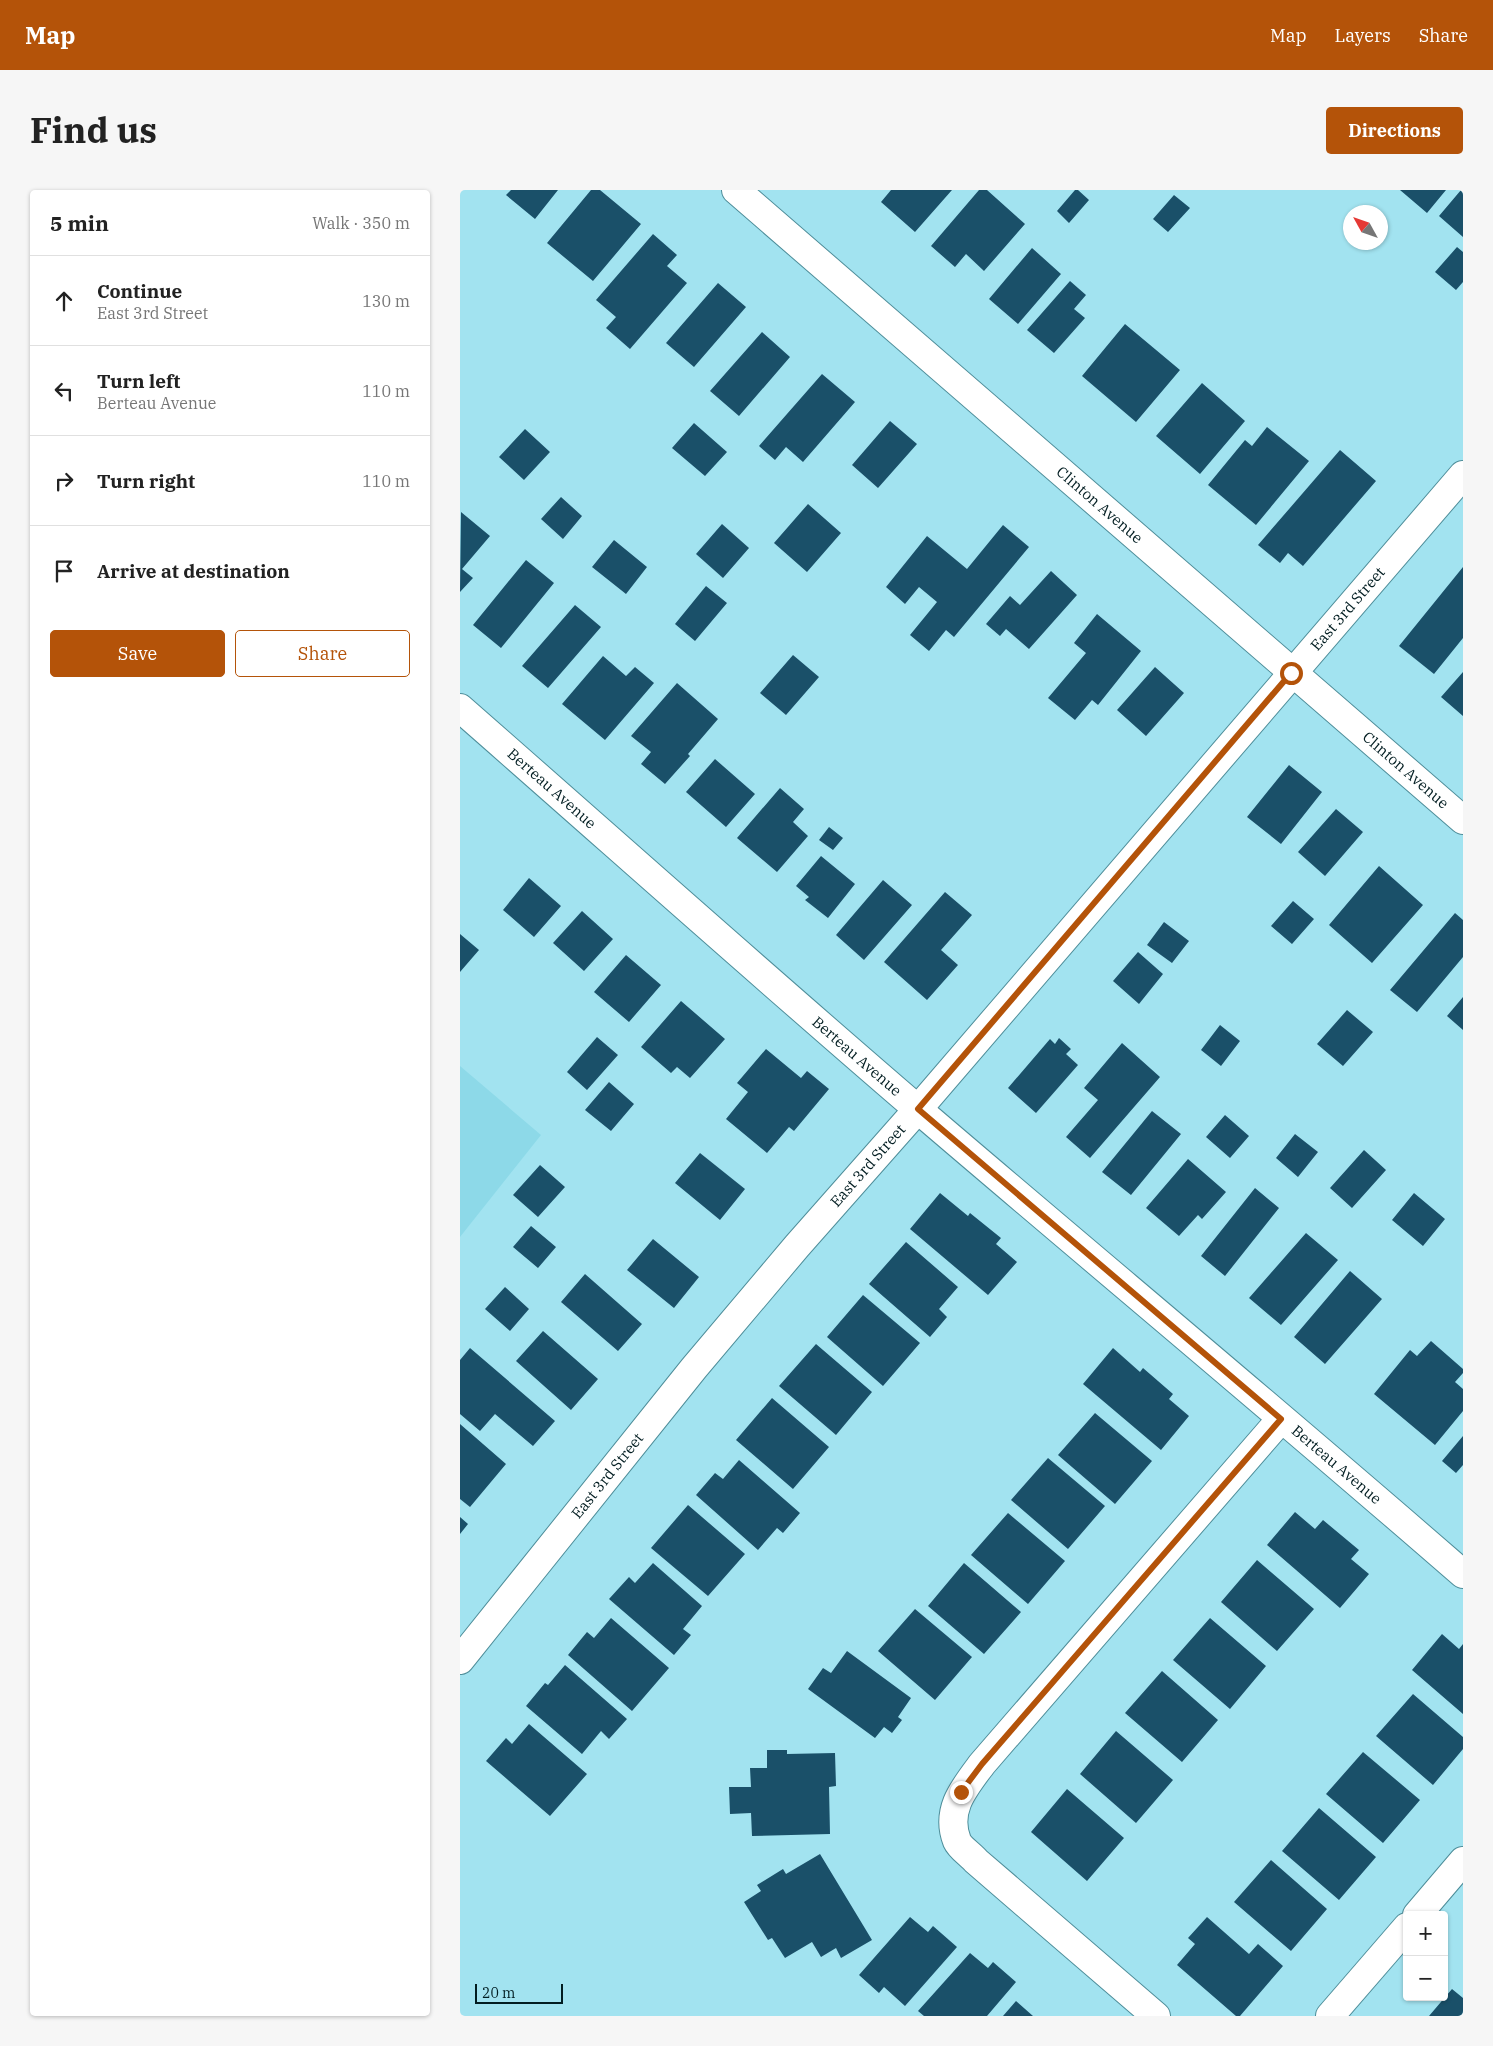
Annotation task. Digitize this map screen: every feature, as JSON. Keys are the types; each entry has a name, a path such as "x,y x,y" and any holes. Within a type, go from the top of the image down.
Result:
{"street":[{"name":"Clinton Avenue","path":"736,190 1291,673 1463,820"},
{"name":"East 3rd Street","path":"462,1654 694,1368 796,1246 918,1109 1463,475"},
{"name":"Berteau Avenue","path":"460,708 918,1109 1463,1574"},
{"path":"1156,2016 964,1848 958,1842 953,1815 961,1792 982,1764 1281,1419"},
{"path":"1420,1911 1463,1861"},
{"path":"1330,2016 1403,1932"}],"shaded area":[{"path":"460,1066 541,1135 460,1237"}],"building":[{"path":"511,190 558,190 535,219 506,195"},
{"path":"591,190 600,190 641,224 593,281 547,243"},
{"path":"891,190 952,190 915,232 881,202"},
{"path":"979,190 987,190 1025,224 984,271 966,254 955,267 931,246"},
{"path":"1075,190 1078,190 1089,200 1069,223 1057,211"},
{"path":"1400,190 1446,190 1427,213"},
{"path":"1463,190 1463,237 1439,216"},
{"path":"1174,195 1190,208 1168,232 1153,219"},
{"path":"653,234 677,255 667,266 687,283 630,349 606,328 616,317 596,300"},
{"path":"1457,247 1463,252 1463,282 1456,290 1435,272"},
{"path":"1032,248 1061,274 1018,324 989,299"},
{"path":"1070,281 1086,295 1074,309 1085,318 1054,353 1027,330"},
{"path":"718,283 746,307 694,367 666,343"},
{"path":"1125,324 1180,370 1136,422 1082,376"},
{"path":"762,332 790,357 739,416 710,391"},
{"path":"822,374 855,402 803,462 786,447 775,460 759,446"},
{"path":"1202,383 1245,421 1200,474 1156,436"},
{"path":"890,421 917,444 878,488 852,465"},
{"path":"694,423 727,452 705,476 672,448"},
{"path":"1267,427 1309,461 1256,525 1208,485 1245,440 1252,446"},
{"path":"525,429 550,452 524,480 499,457"},
{"path":"1340,450 1376,481 1303,566 1288,553 1280,563 1258,545"},
{"path":"561,497 582,516 563,539 541,519"},
{"path":"808,504 841,533 807,572 774,543"},
{"path":"461,512 490,536 462,569 473,578 460,592"},
{"path":"722,524 749,548 723,578 696,554"},
{"path":"1003,525 1029,547 954,637 946,630 929,651 910,635 937,602 919,587 905,604 886,587 927,536 967,569"},
{"path":"614,540 647,567 626,594 592,567"},
{"path":"526,560 554,583 501,648 473,625"},
{"path":"1463,567 1463,638 1434,674 1399,646"},
{"path":"1051,571 1077,595 1029,649 1006,629 1000,636 986,624 1010,596 1020,605"},
{"path":"706,586 727,603 695,641 675,624"},
{"path":"575,605 601,627 548,688 522,666"},
{"path":"1097,614 1141,651 1098,705 1092,700 1075,720 1048,698 1086,653 1074,643"},
{"path":"793,655 819,677 786,715 760,693"},
{"path":"603,656 626,676 635,667 654,683 605,740 562,704"},
{"path":"1155,667 1184,693 1146,736 1117,710"},
{"path":"1463,672 1463,716 1441,697"},
{"path":"677,683 718,719 688,754 690,756 665,784 641,764 651,752 631,736"},
{"path":"715,759 755,794 726,827 686,792"},
{"path":"1289,765 1322,792 1281,844 1247,817"},
{"path":"780,788 804,809 793,822 808,836 777,872 737,838"},
{"path":"1336,809 1363,832 1325,876 1298,852"},
{"path":"829,827 843,838 833,850 819,840"},
{"path":"821,856 855,884 828,918 805,900 809,897 796,886"},
{"path":"1379,866 1423,905 1372,963 1329,925"},
{"path":"529,878 561,906 534,937 503,910"},
{"path":"883,880 912,905 864,960 836,935"},
{"path":"945,892 972,915 941,950 958,965 927,1000 884,962"},
{"path":"1293,901 1314,919 1292,944 1271,926"},
{"path":"582,911 613,939 584,971 553,943"},
{"path":"1455,913 1463,920 1463,957 1417,1012 1390,990"},
{"path":"1164,922 1189,941 1172,963 1147,945"},
{"path":"460,934 479,950 460,972"},
{"path":"1138,952 1163,974 1139,1004 1113,981"},
{"path":"626,955 661,985 629,1022 594,992"},
{"path":"1463,997 1463,1030 1447,1016"},
{"path":"681,1001 725,1039 690,1078 677,1067 671,1073 641,1047"},
{"path":"1347,1010 1373,1032 1343,1066 1317,1044"},
{"path":"1220,1025 1240,1041 1221,1066 1201,1050"},
{"path":"597,1037 618,1055 587,1090 567,1072"},
{"path":"1059,1038 1071,1049 1066,1054 1078,1065 1036,1113 1008,1088 1050,1039 1055,1044"},
{"path":"1122,1043 1160,1077 1090,1158 1066,1137 1098,1100 1084,1088"},
{"path":"766,1049 801,1078 807,1071 829,1089 794,1131 789,1127 767,1153 726,1119 748,1092 737,1083"},
{"path":"609,1082 634,1104 611,1131 585,1110"},
{"path":"1152,1111 1181,1134 1131,1195 1102,1172"},
{"path":"1225,1115 1249,1136 1230,1158 1206,1137"},
{"path":"1295,1134 1318,1152 1298,1177 1276,1158"},
{"path":"1364,1150 1386,1170 1352,1208 1330,1188"},
{"path":"700,1153 745,1189 720,1220 675,1183"},
{"path":"1188,1159 1226,1192 1202,1219 1198,1215 1179,1236 1146,1208"},
{"path":"540,1165 565,1187 538,1217 513,1195"},
{"path":"1255,1188 1279,1208 1225,1276 1201,1256"},
{"path":"940,1193 968,1216 970,1213 1001,1238 996,1244 1017,1262 988,1295 910,1229"},
{"path":"1414,1193 1445,1219 1423,1246 1392,1220"},
{"path":"531,1226 556,1247 538,1268 513,1247"},
{"path":"1306,1233 1338,1260 1281,1325 1249,1298"},
{"path":"653,1239 699,1277 674,1308 627,1270"},
{"path":"906,1242 958,1287 939,1309 947,1317 930,1337 869,1284"},
{"path":"1350,1271 1382,1299 1325,1364 1294,1337"},
{"path":"585,1274 642,1324 618,1351 561,1302"},
{"path":"505,1287 529,1309 510,1331 485,1309"},
{"path":"863,1295 920,1343 883,1386 827,1337"},
{"path":"543,1331 598,1379 571,1410 516,1361"},
{"path":"1431,1341 1463,1369 1463,1373 1455,1382 1463,1389 1463,1411 1435,1445 1374,1394 1410,1350 1417,1356"},
{"path":"816,1344 872,1392 836,1435 779,1386"},
{"path":"470,1348 555,1421 533,1446 495,1414 480,1431 460,1414 460,1360"},
{"path":"1113,1348 1140,1372 1143,1368 1173,1394 1169,1399 1189,1416 1161,1450 1083,1384"},
{"path":"772,1398 829,1447 793,1489 736,1440"},
{"path":"1095,1413 1152,1461 1115,1504 1058,1455"},
{"path":"460,1424 506,1464 470,1507 460,1499"},
{"path":"1463,1436 1463,1465 1456,1473 1442,1461"},
{"path":"1048,1458 1105,1506 1068,1549 1011,1500"},
{"path":"739,1460 800,1513 783,1533 777,1528 758,1550 696,1495 715,1473 723,1479"},
{"path":"688,1505 745,1554 708,1596 651,1548"},
{"path":"1295,1512 1315,1529 1323,1520 1359,1550 1351,1559 1369,1574 1340,1608 1267,1545"},
{"path":"1008,1513 1065,1561 1028,1604 971,1555"},
{"path":"460,1517 468,1524 460,1534"},
{"path":"1257,1560 1314,1609 1277,1651 1221,1602"},
{"path":"653,1563 702,1606 683,1629 691,1635 674,1655 609,1599 629,1577 635,1583"},
{"path":"964,1563 1021,1612 984,1654 928,1606"},
{"path":"915,1609 972,1657 935,1700 878,1651"},
{"path":"611,1618 669,1668 632,1711 568,1655 587,1632 594,1638"},
{"path":"1210,1618 1266,1666 1230,1709 1173,1660"},
{"path":"1442,1634 1459,1649 1463,1644 1463,1714 1412,1670"},
{"path":"847,1651 911,1698 898,1717 902,1720 892,1733 884,1727 875,1738 808,1689 823,1668 831,1673"},
{"path":"565,1665 627,1719 609,1739 601,1731 582,1754 526,1706 545,1683 548,1685"},
{"path":"1162,1671 1218,1720 1182,1762 1125,1713"},
{"path":"1413,1694 1463,1737 1463,1749 1433,1785 1376,1736"},
{"path":"529,1724 587,1774 550,1816 486,1761 506,1738 512,1744"},
{"path":"1116,1731 1173,1780 1136,1823 1080,1774"},
{"path":"767,1750 787,1750 787,1754 835,1753 836,1786 829,1787 830,1834 752,1836 751,1813 730,1814 729,1787 751,1787 750,1768 767,1768"},
{"path":"1363,1752 1420,1800 1383,1843 1326,1794"},
{"path":"1067,1789 1124,1838 1087,1881 1031,1832"},
{"path":"1319,1808 1376,1857 1339,1900 1282,1851"},
{"path":"820,1854 872,1940 841,1958 836,1948 821,1957 812,1942 785,1958 772,1938 768,1940 744,1902 761,1891 757,1885 783,1869 786,1874"},
{"path":"1271,1860 1327,1909 1291,1951 1234,1902"},
{"path":"910,1917 928,1932 933,1926 957,1947 905,2006 884,1987 879,1993 859,1975"},
{"path":"1207,1917 1249,1954 1258,1944 1283,1966 1240,2016 1236,2016 1177,1965 1195,1944 1188,1938"},
{"path":"970,1953 988,1968 993,1962 1016,1982 987,2016 924,2016 918,2011"},
{"path":"1452,1989 1463,1998 1463,2016 1429,2016 1442,2001 1448,2001 1448,1994"},
{"path":"1016,2001 1033,2016 1003,2016"}],"route":[{"path":"961,1792 982,1764 1281,1419 918,1109 1291,673"}]}
